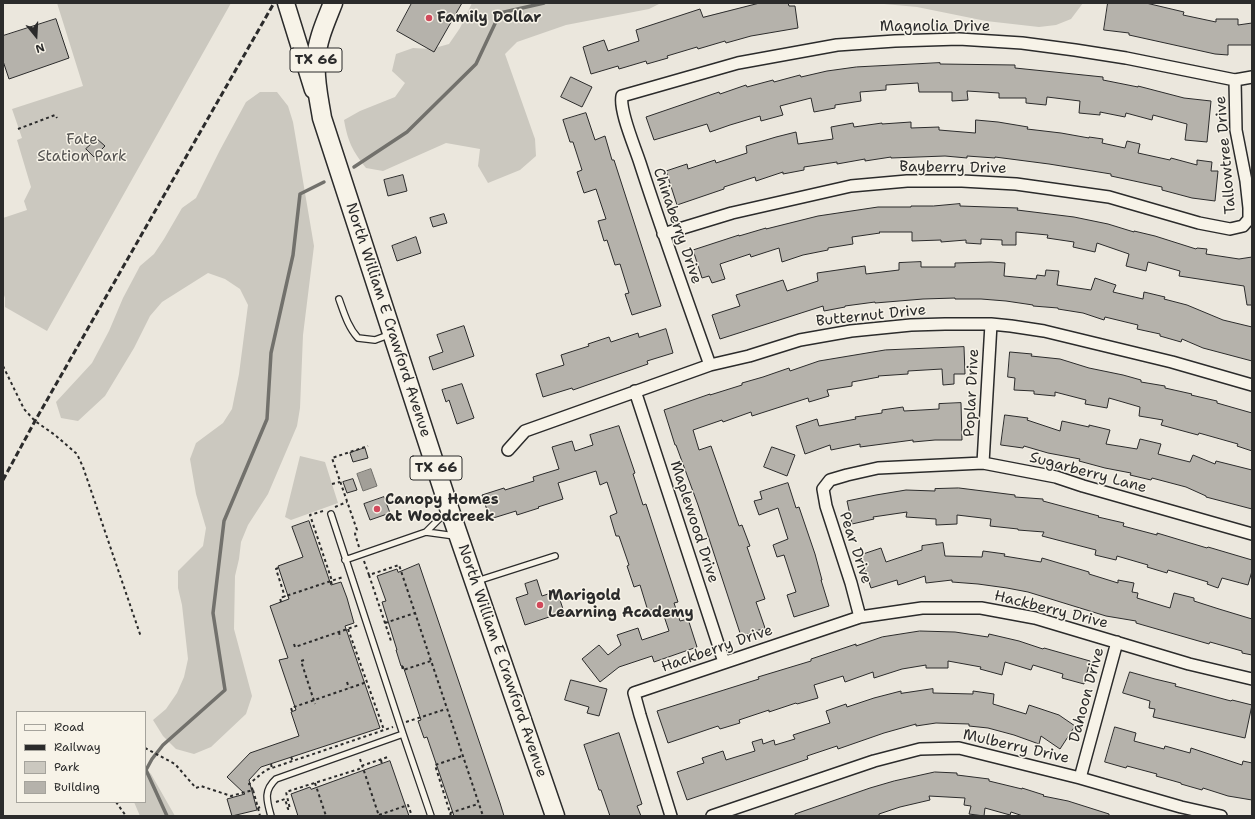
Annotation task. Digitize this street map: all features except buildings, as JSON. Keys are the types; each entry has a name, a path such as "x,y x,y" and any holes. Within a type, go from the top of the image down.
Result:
{"main road":[{"path":"286,3 322,118"},
{"name":"TX 66","path":"322,118 316,81 316,59 319,42 333,3"},
{"name":"North William E Crawford Avenue","path":"322,118 449,508 555,816"}],"street":[{"name":"Magnolia Drive","path":"622,96 738,63 837,45 919,40 959,39 1014,43 1126,58 1235,80 1252,78"},
{"name":"Tallowtree Drive","path":"1235,80 1236,130 1246,181 1249,208 1249,219 1242,226"},
{"name":"Chinaberry Drive","path":"622,96 621,103 663,234 710,366"},
{"name":"Bayberry Drive","path":"663,234 732,213 844,188 907,181 962,181 1016,184 1109,197 1199,223 1230,229 1242,226"},
{"name":"Butternut Drive","path":"508,450 525,431 710,366 749,356 800,340 851,331 911,325 991,324 1044,331 1172,362 1252,385"},
{"name":"Poplar Drive","path":"983,463 991,324"},
{"name":"Maplewood Drive","path":"636,391 724,662"},
{"name":"Sugarberry Lane","path":"823,488 830,480 847,474 878,468 983,463 1056,477 1091,489 1252,534"},
{"name":"Pear Drive","path":"823,488 826,506 851,583 860,617"},
{"name":"Hackberry Drive","path":"672,816 634,693 860,617 922,608 981,608 1035,618 1190,664 1252,679"},
{"name":"Dahoon Drive","path":"1080,778 1118,642"},
{"name":"Mulberry Drive","path":"712,816 874,761 920,749 959,748 1080,778 1181,807 1221,816"}],"lane":[{"path":"339,299 347,322 351,330 358,338 375,340 393,334"},
{"path":"345,560 426,532 449,508"},
{"path":"331,514 402,734 431,816"},
{"path":"426,532 459,536"},
{"path":"474,582 555,556"},
{"path":"271,816 267,802 267,792 269,786 280,776 402,734"}],"path":[{"path":"18,129 55,115 57,118"},
{"path":"3,366 24,409 35,421 55,435 77,454 83,467 141,637"},
{"path":"368,446 332,458 357,530 355,534 391,641"},
{"path":"332,484 340,482"},
{"path":"332,507 347,502"},
{"path":"325,510 310,515 332,585"},
{"path":"369,575 398,565 402,572 414,608 414,613 422,630 440,691 454,725 461,747 462,756 483,816"},
{"path":"278,568 276,569 285,592 285,596"},
{"path":"281,602 280,598 343,577 345,584"},
{"path":"384,623 396,617 404,617 414,613"},
{"path":"294,644 295,647 315,638 359,626 357,618"},
{"path":"348,629 384,730"},
{"path":"339,632 340,638"},
{"path":"425,658 427,662"},
{"path":"304,660 301,661 310,684 315,704"},
{"path":"402,666 403,670 420,666 430,660"},
{"path":"348,682 350,688"},
{"path":"292,711 291,708 357,687 367,682"},
{"path":"306,687 310,684"},
{"path":"440,691 444,690"},
{"path":"249,784 266,770 399,724 420,719 428,713 443,711 446,708"},
{"path":"343,740 344,744"},
{"path":"354,740 379,815 408,805 412,816"},
{"path":"330,744 331,748"},
{"path":"146,748 165,758"},
{"path":"307,752 308,756"},
{"path":"462,756 452,761 435,765 451,814 460,808 468,808 478,804"},
{"path":"291,757 293,761"},
{"path":"380,760 382,764"},
{"path":"271,764 272,768"},
{"path":"467,770 471,769"},
{"path":"247,782 253,790"},
{"path":"315,783 326,811 326,816"},
{"path":"472,785 476,784"},
{"path":"365,786 369,785"},
{"path":"117,803 126,816"},
{"path":"258,808 260,816"}],"green space":[{"name":"Fate Station Park","path":"57,3 231,3 47,331 5,307 3,292 3,218 27,210 24,201 31,187 17,140 22,138 12,109 83,86"},
{"path":"472,3 661,3 649,9 566,25 517,42 505,54 535,139 536,156 520,170 488,183 478,166 480,149 446,143 383,171 366,168 351,146 344,120 360,111 395,97 405,83 392,71 396,54 413,48 431,49 449,44 460,28"},
{"path":"873,3 1083,3 1071,19 1056,25 1039,27 986,21 917,7"},
{"path":"260,92 277,92 288,106 293,122 314,246 303,335 300,408 297,426 268,494 248,525 241,542 235,576 234,629 252,696 246,714 211,747 194,754 176,749 163,736 153,720 166,709 177,693 184,677 188,659 182,605 178,588 178,571 203,546 206,528 196,494 190,459 196,443 223,423 232,409 239,374 248,305 240,289 225,279 208,273 162,302 150,316 134,348 105,396 78,421 61,418 56,402 92,363 140,266 154,254 182,208 196,198 246,102"},
{"path":"300,456 325,462 338,503 291,520 285,517"},
{"path":"146,769 151,774 175,816 140,816 134,803 146,803"}],"shaded area":[{"path":"371,469 377,486 363,491 357,474"}],"waterway":[{"path":"354,167 407,132 476,64 500,13 544,3"},
{"path":"167,816 146,770 152,759 163,745 225,690 213,613 224,521 267,419 271,353 293,255 300,194 324,182"}],"railway":[{"path":"3,480 35,421 274,3"}],"place":[{"name":"Family Dollar","path":"429,18"},
{"name":"Canopy Homes at Woodcreek","path":"377,509"},
{"name":"Marigold Learning Academy","path":"540,605"}]}
